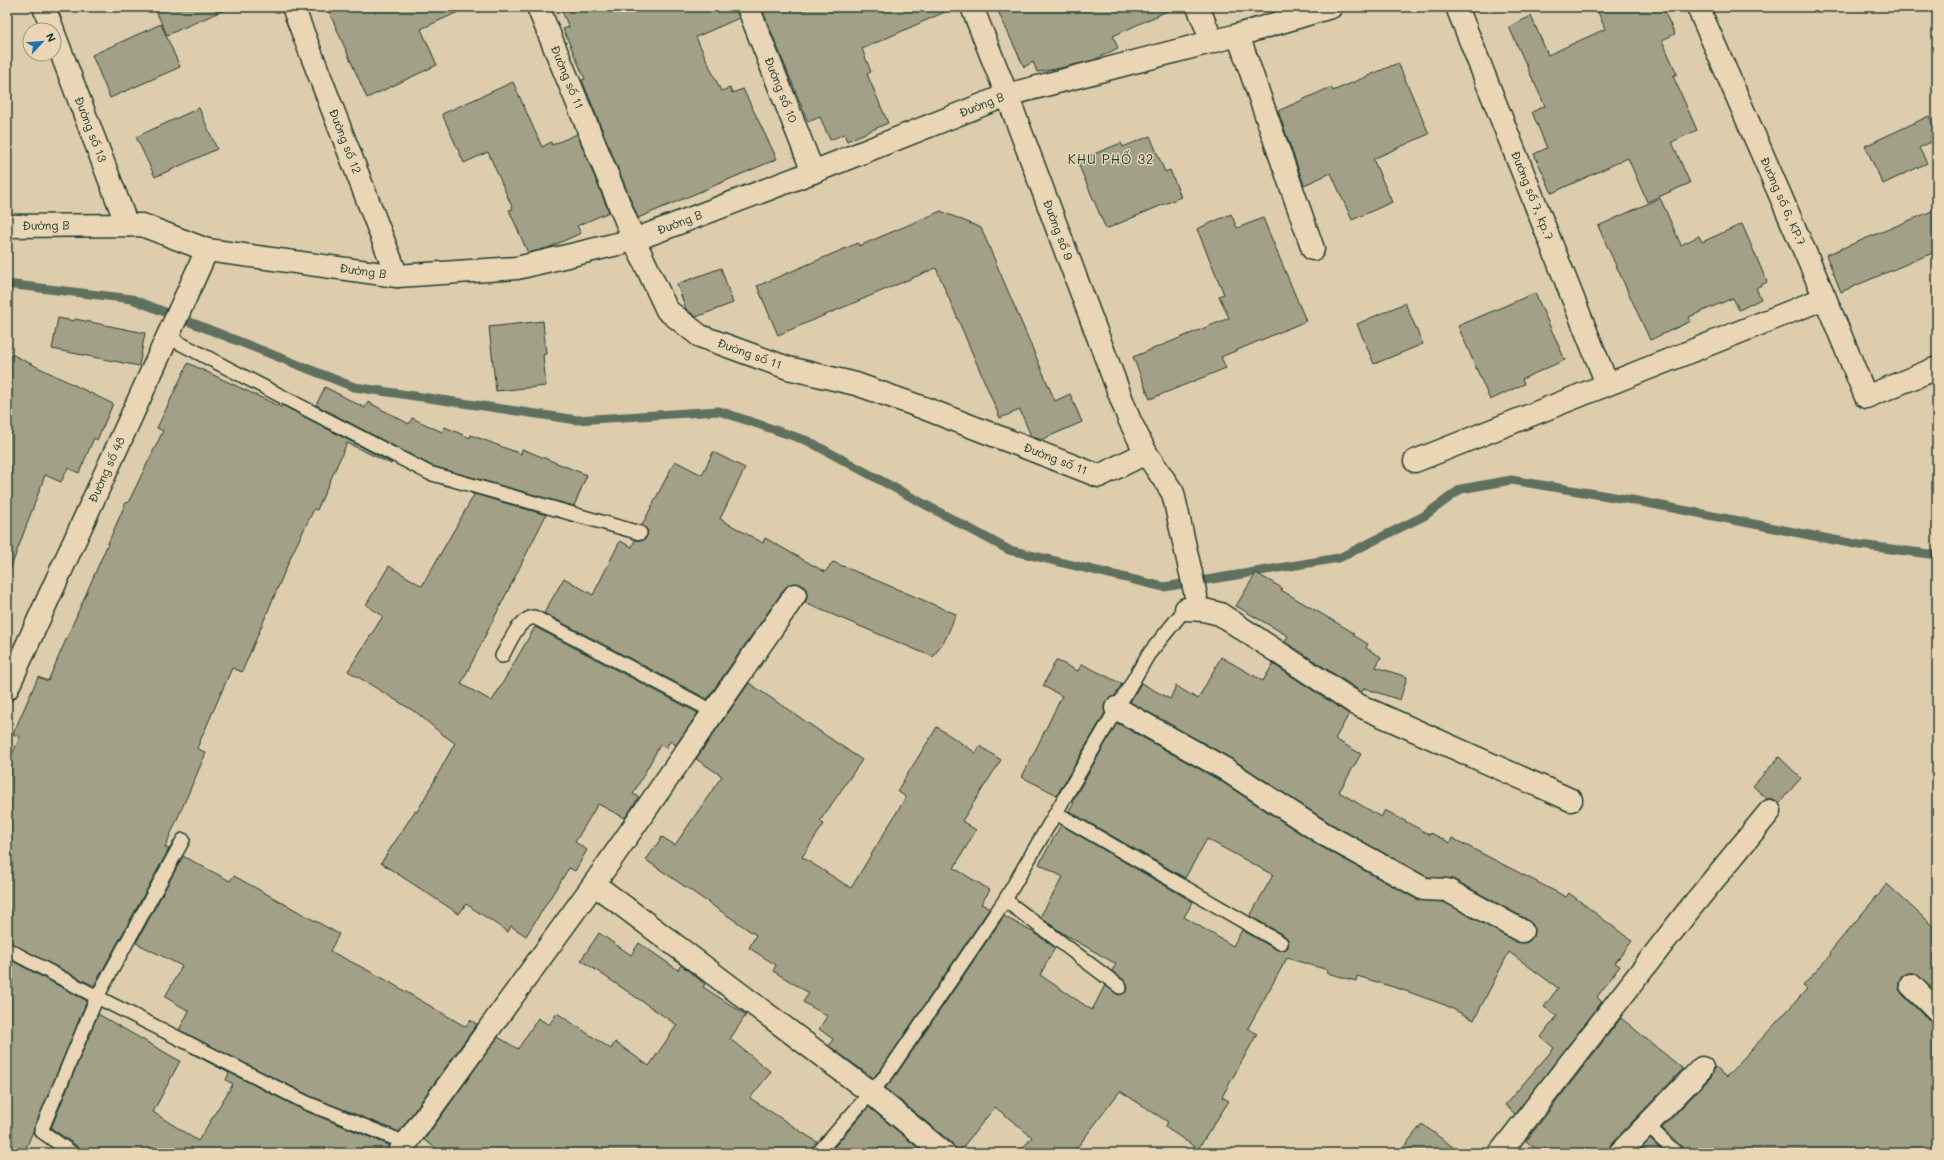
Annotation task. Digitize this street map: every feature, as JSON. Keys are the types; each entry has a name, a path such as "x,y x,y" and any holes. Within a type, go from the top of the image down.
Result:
{"street":[{"path":"44,7 49,22"},
{"name":"Đường số 12","path":"293,7 397,276"},
{"name":"Đường số 11","path":"538,7 634,240 667,310 700,336 788,368 856,384 917,405 1099,476 1146,453"},
{"name":"Đường số 10","path":"748,7 813,172"},
{"name":"Đường số 9","path":"972,7 1007,95 1129,419 1146,453 1173,493 1191,602"},
{"path":"1198,7 1212,41"},
{"name":"Đường B","path":"7,226 142,225 207,250 397,276 517,268 634,240 813,172 1007,95 1238,35 1331,7"},
{"name":"Đường số 7, kp.7","path":"1456,7 1607,384"},
{"name":"Đường số 6, KP.7","path":"1698,7 1825,298 1866,397 1937,368"},
{"path":"1238,35 1313,249"},
{"name":"Đường số 13","path":"62,55 127,225"},
{"name":"Đường số 48","path":"7,689 207,250"},
{"path":"1415,461 1825,298"},
{"path":"402,1148 594,884 795,595"},
{"path":"1191,602 1204,610 1220,614 1358,705 1571,800"},
{"path":"1116,708 1225,769 1324,834 1424,889 1447,890 1522,931"},
{"path":"1500,1153 1688,911 1770,811"},
{"path":"594,884 870,1092 944,1153"},
{"path":"1911,985 1937,1011"},
{"path":"1620,1153 1702,1068"}],"lane":[{"path":"170,332 429,473 640,533"},
{"path":"818,1153 887,1074 1005,900 1148,655 1191,602"},
{"path":"502,656 520,626 526,619 534,617 714,712"},
{"path":"1056,813 1281,943"},
{"path":"72,1153 41,1131 98,997 183,840"},
{"path":"1005,900 1120,987"},
{"path":"7,949 307,1103 402,1148"},
{"path":"1647,1125 1676,1153"}],"building":[{"path":"154,7 231,7 167,35"},
{"path":"327,7 469,7 421,29 437,65 367,98"},
{"path":"560,7 736,7 739,18 696,37 721,91 730,88 732,93 743,89 777,159 638,218 582,80 585,79 563,29 569,27"},
{"path":"761,7 956,7 862,49 871,72 867,74 888,123 847,141 844,134 830,140 820,117 808,122"},
{"path":"996,7 1176,7 1113,36 1118,48 1094,60 1037,72 1033,62 1024,67"},
{"path":"1596,7 1662,7 1675,34 1662,40 1677,74 1673,76 1697,130 1672,142 1690,183 1647,202 1628,158 1552,193 1534,154 1547,148 1532,112 1545,106 1509,27 1531,16 1548,55 1605,29"},
{"path":"161,24 180,67 110,98 92,55"},
{"path":"1398,63 1429,134 1373,159 1392,202 1352,220 1331,173 1304,185 1278,111 1331,87 1333,91"},
{"path":"513,82 542,147 551,142 552,145 577,134 609,212 577,226 581,233 548,248 528,253 509,210 513,209 488,152 464,163 442,114"},
{"path":"199,108 217,149 155,177 136,137"},
{"path":"1929,116 1937,132 1937,139 1919,148 1927,163 1883,184 1865,146"},
{"path":"1150,136 1165,172 1170,170 1181,197 1106,229 1077,161 1121,143 1123,147"},
{"path":"1660,198 1681,245 1699,236 1702,242 1742,224 1767,282 1756,288 1761,299 1739,310 1733,298 1689,317 1691,321 1650,340 1598,226"},
{"path":"1937,209 1937,251 1841,292 1826,255"},
{"path":"941,211 981,228 1055,401 1070,394 1082,422 1041,440 1031,436 1020,410 1000,418 936,268 778,335 757,286 858,243 859,246"},
{"path":"1231,214 1237,228 1263,218 1306,321 1221,357 1226,368 1150,399 1133,357 1229,318 1219,296 1224,294 1197,229"},
{"path":"721,268 733,303 696,317 686,309 677,284"},
{"path":"1535,293 1565,360 1522,379 1524,384 1490,400 1458,326"},
{"path":"1405,303 1423,344 1374,364 1357,324"},
{"path":"58,318 74,321 75,319 145,333 139,366 52,349"},
{"path":"543,321 546,354 543,355 546,386 496,391 489,327"},
{"path":"7,352 113,404 97,440 94,438 79,473 68,468 61,482 45,475 10,570 7,570"},
{"path":"188,363 281,407 282,405 392,463 391,464 347,443 317,510 314,509 293,552 242,672 232,668 197,748 206,753 165,847 169,849 94,986 7,941 7,765 20,737 13,734 38,677 48,681 126,502 128,503 163,431 157,428"},
{"path":"325,387 365,408 368,402 409,424 412,418 442,432 445,427 470,438 471,435 521,454 522,449 587,475 574,506 432,466 316,405"},
{"path":"713,452 745,468 720,519 763,543 765,538 825,572 833,562 956,614 946,638 933,657 805,603 807,596 806,589 802,585 796,583 790,584 785,588 707,699 544,613 564,578 593,595 620,541 632,547 635,540 642,541 646,538 648,531 642,525 675,461 702,475"},
{"path":"471,493 546,515 461,684 492,701 535,627 698,713 676,745 670,741 666,748 660,745 633,794 639,797 625,818 598,804 575,842 587,850 575,871 569,868 526,936 511,926 508,932 466,904 459,914 381,863 415,811 417,812 455,743 417,713 348,671 383,616 366,605 389,566 422,586 474,495"},
{"path":"1256,573 1282,588 1281,590 1354,633 1353,635 1368,644 1366,648 1381,657 1376,667 1407,677 1400,700 1364,688 1362,692 1285,642 1288,636 1236,606"},
{"path":"1221,657 1263,681 1273,664 1349,714 1335,739 1361,754 1339,792 1381,817 1385,810 1430,835 1431,833 1450,843 1452,838 1566,897 1569,893 1632,941 1615,963 1620,966 1597,997 1602,1002 1515,1114 1505,1105 1554,1048 1541,1037 1557,1016 1544,1007 1558,988 1509,952 1474,1020 1445,1005 1403,990 1357,976 1356,981 1327,973 1328,970 1287,958 1248,1028 1257,1034 1222,1097 1229,1101 1198,1149 1165,1127 1168,1122 1120,1091 1073,1153 1019,1153 1032,1137 995,1107 958,1153 956,1153 952,1143 885,1088 894,1078 1004,916 1032,931 1055,948 1040,975 1092,1010 1105,985 1119,995 1126,992 1128,988 1125,981 1112,971 1116,964 1064,934 1040,917 1063,877 1039,864 1061,825 1193,902 1184,917 1233,946 1242,930 1277,950 1285,950 1288,947 1288,939 1285,936 1250,916 1273,875 1207,839 1185,878 1069,811 1074,803 1072,802 1117,723 1219,780 1318,845 1418,900 1444,902 1516,942 1528,942 1533,937 1533,925 1528,920 1453,879 1427,877 1330,823 1232,759 1130,702 1141,683 1170,699 1176,686 1198,699"},
{"path":"1056,660 1078,671 1082,664 1122,684 1115,696 1109,698 1105,702 1105,713 1057,795 1022,777 1062,696 1043,686"},
{"path":"749,683 862,760 820,821 824,824 802,857 851,888 906,797 897,791 937,727 976,753 980,746 1001,760 962,821 976,830 954,868 990,890 981,904 990,908 881,1069 873,1078 829,1046 833,1039 819,1029 827,1016 803,1002 809,993 773,971 776,965 749,948 756,935 646,860 662,837 675,845 722,776 696,759"},
{"path":"1779,757 1801,778 1779,803 1772,799 1767,799 1753,786"},
{"path":"183,856 230,881 234,876 339,934 330,951 379,976 466,1027 470,1020 477,1024 399,1132 310,1096 179,1030 189,1011 165,997 182,966 136,943"},
{"path":"1887,884 1937,930 1937,993 1915,973 1908,973 1902,976 1899,982 1899,989 1902,994 1928,1020 1937,1023 1937,1153 1684,1153 1682,1147 1662,1128 1711,1077 1715,1067 1726,1077 1788,1010 1807,989 1803,986 1831,954 1830,952"},
{"path":"599,933 631,955 639,943 678,970 681,965 705,984 703,987 746,1015 730,1039 771,1072 750,1098 817,1142 810,1153 444,1153 424,1140 498,1037 518,1049 538,1018 549,1025 557,1013 611,1049 615,1042 649,1066 677,1025 581,960"},
{"path":"7,958 87,1001 24,1153 7,1153"},
{"path":"98,1014 180,1061 153,1112 198,1141 233,1084 226,1080 229,1073 191,1053 303,1110 389,1145 387,1153 80,1153 77,1146 51,1128"},
{"path":"1621,1018 1683,1069 1611,1144 1608,1153 1541,1153 1526,1141"},
{"path":"869,1107 924,1153 829,1153"},
{"path":"1422,1124 1461,1153 1399,1153"},
{"path":"1650,1139 1664,1153 1637,1153"}],"waterway":[{"path":"7,284 132,299 354,387 577,420 719,411 808,441 1009,550 1164,587 1339,558 1424,516 1461,489 1511,480 1632,500 1860,545 1937,555"}],"district":[{"name":"KHU PHỐ 32","path":"1111,159"}]}
